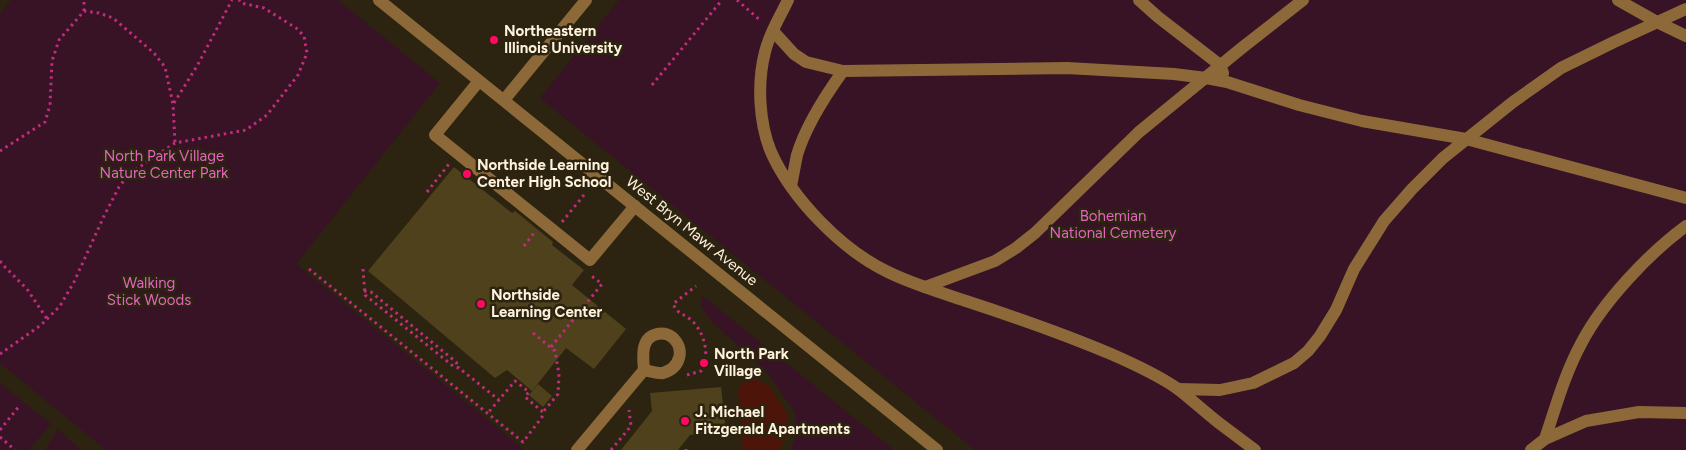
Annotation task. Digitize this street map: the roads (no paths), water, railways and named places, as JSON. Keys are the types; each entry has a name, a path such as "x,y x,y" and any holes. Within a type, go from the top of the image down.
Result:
{"street":[{"name":"West Bryn Mawr Avenue","path":"379,0 937,450"},
{"path":"504,100 586,0"},
{"path":"788,0 765,51 761,78 761,111 772,153 790,186 805,206 830,232 857,253 887,272 925,287 1035,324 1112,354 1155,375 1178,389 1256,450"},
{"path":"1139,0 1220,65 1227,82"},
{"path":"925,287 995,261 1016,248 1035,233 1139,132 1303,0"},
{"path":"1618,0 1686,36"},
{"path":"1178,389 1220,390 1253,383 1294,363 1308,352 1320,336 1336,310 1354,269 1384,221 1442,158 1513,102 1562,68 1686,9"},
{"path":"773,31 794,54 806,62 843,71 1067,68 1206,78 1227,82 1362,121 1466,139 1686,198"},
{"path":"790,186 798,154 810,124 825,96 843,71"},
{"path":"479,80 435,135 590,260 635,206"},
{"path":"1545,439 1562,385 1582,342 1604,308 1632,276 1674,235 1686,226"},
{"path":"577,450 644,370"},
{"path":"1531,450 1545,439 1586,421 1639,412 1686,413"}],"place":[{"name":"Northeastern Illinois University","path":"494,40"},
{"name":"Northside Learning Center High School","path":"467,174"},
{"name":"Northside Learning Center","path":"481,304"},
{"name":"North Park Village","path":"704,363"},
{"name":"J. Michael Fitzgerald Apartments","path":"685,421"}],"park label":[{"name":"North Park Village Nature Center Park","path":"164,164"},
{"name":"Bohemian National Cemetery","path":"1113,224"},
{"name":"Walking Stick Woods","path":"149,292"}]}
